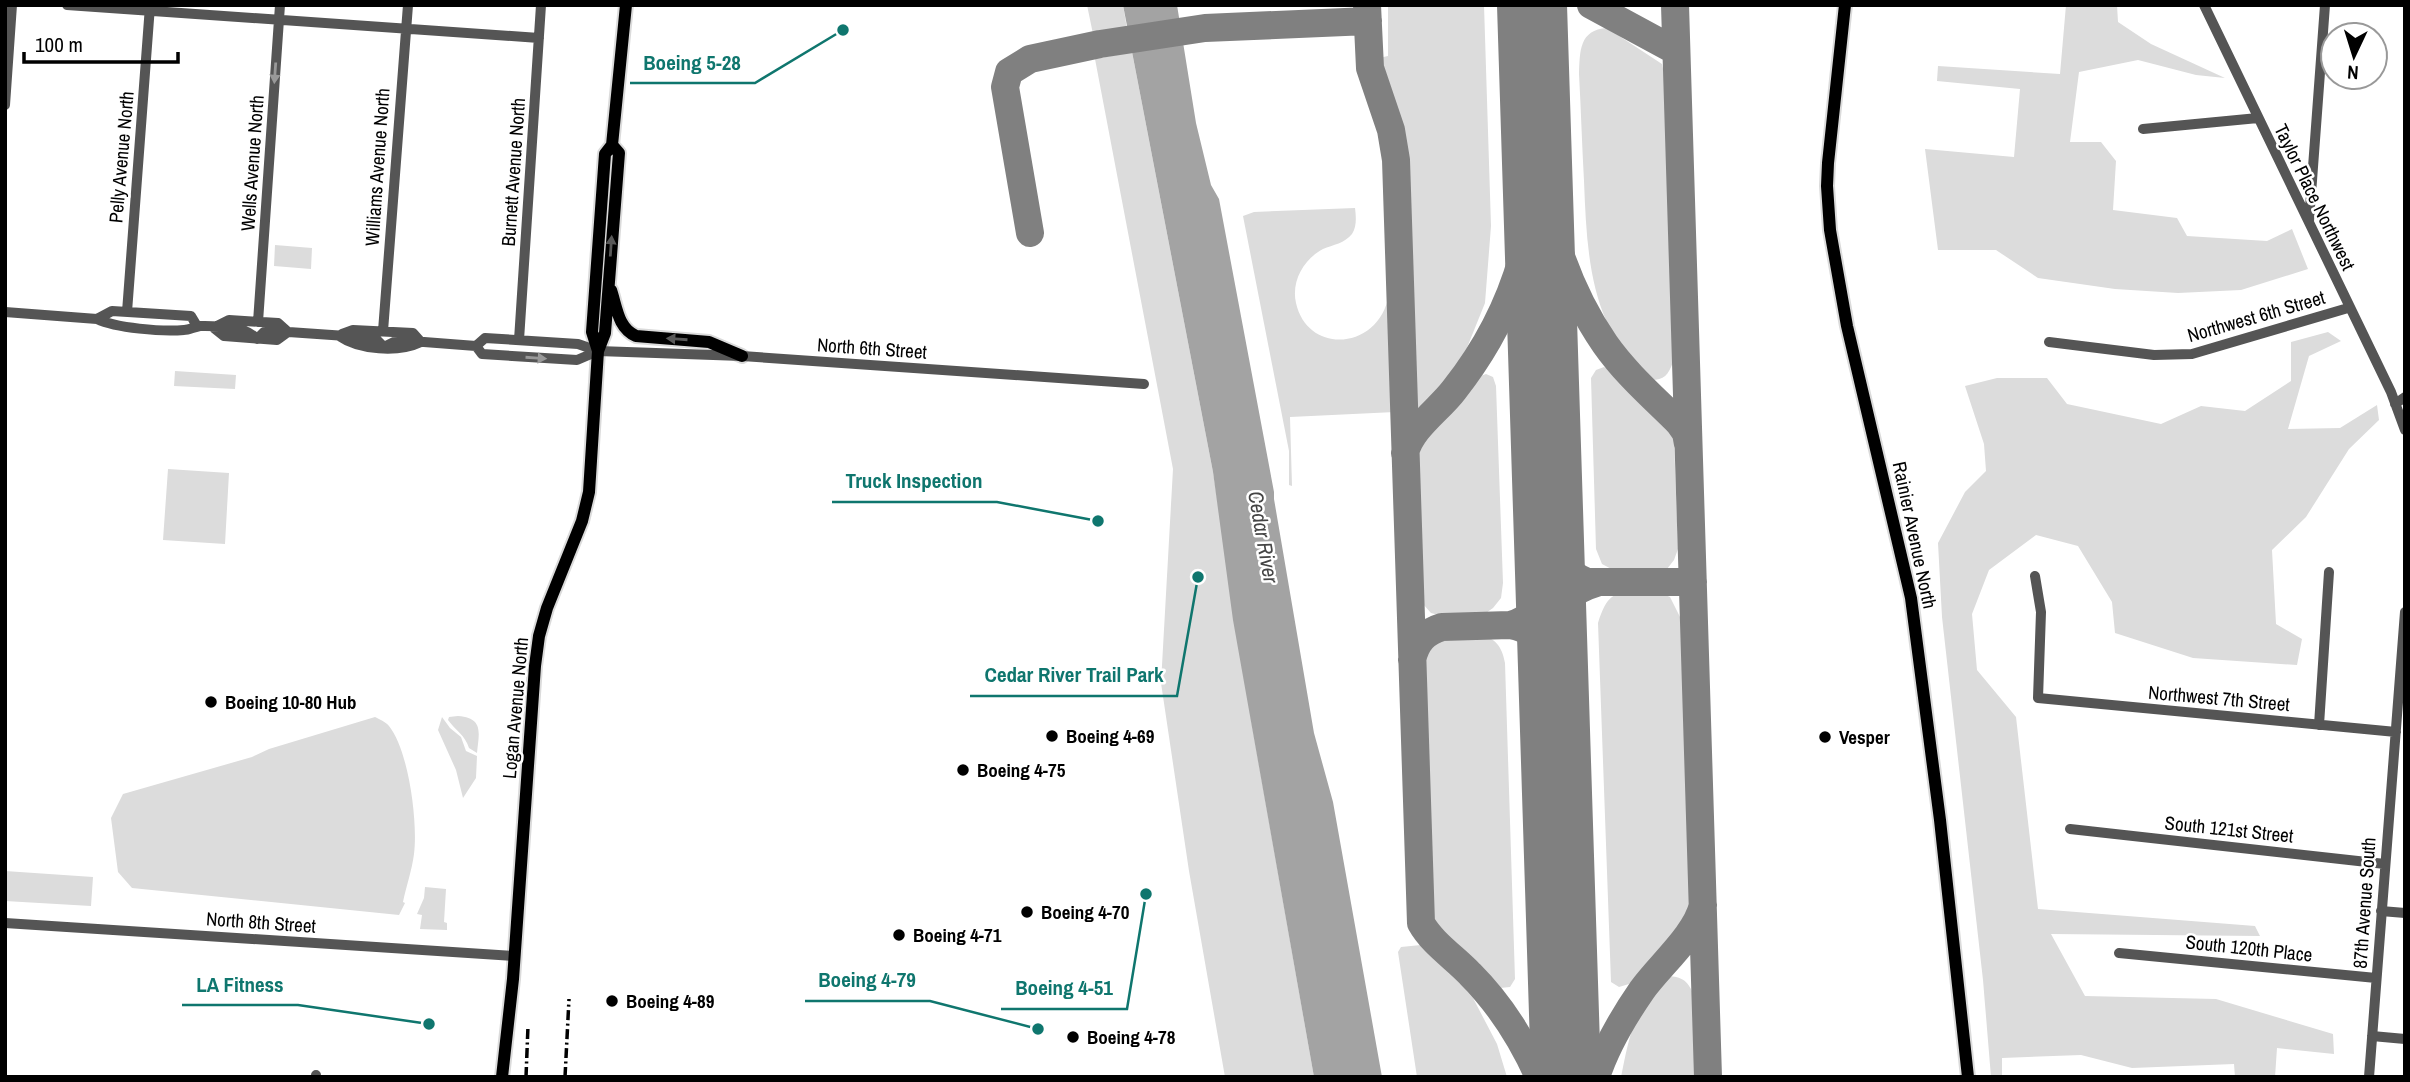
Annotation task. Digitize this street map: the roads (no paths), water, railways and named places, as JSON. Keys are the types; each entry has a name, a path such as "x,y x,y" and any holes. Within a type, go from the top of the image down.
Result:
{"main road":[{"name":"Logan Avenue North","path":"598,351 592,332 606,155 612,145 626,5"},
{"name":"Rainier Avenue North","path":"1844,5 1828,163 1830,230 1847,326 1911,598 1940,820 1968,1077"},
{"name":"Logan Avenue North","path":"502,1077 515,956 537,650 547,608 582,521 589,492 598,351 605,333 619,153 612,145"},
{"path":"609,285 623,326 630,333 636,336 709,342 742,356"}],"street":[{"path":"5,105 12,5"},
{"path":"68,5 150,8 539,38"},
{"name":"Wells Avenue North","path":"258,323 280,5"},
{"name":"Williams Avenue North","path":"383,331 408,5"},
{"name":"Burnett Avenue North","path":"519,340 541,5"},
{"name":"Taylor Place Northwest","path":"2204,5 2309,221 2405,430"},
{"path":"2309,221 2325,5"},
{"name":"Pelly Avenue North","path":"127,312 150,8"},
{"path":"2143,129 2258,118"},
{"name":"Northwest 6th Street","path":"2049,342 2154,355 2192,354 2348,308"},
{"name":"North 6th Street","path":"97,319 112,311 191,316 197,326"},
{"name":"North 6th Street","path":"5,312 97,319 110,325 185,330 197,326 213,327 229,320 278,323 289,332 338,336 353,330 413,333 421,342"},
{"name":"North 6th Street","path":"213,327 224,336 276,340 289,332"},
{"name":"North 6th Street","path":"338,336 351,345 384,347 408,348 421,342 476,346 485,338 578,344 598,351 742,356 1144,384"},
{"name":"North 6th Street","path":"476,346 482,354 577,360 598,351"},
{"path":"2395,404 2405,397"},
{"path":"2319,725 2329,572"},
{"name":"Northwest 7th Street","path":"2035,576 2041,612 2038,698 2396,732"},
{"name":"87th Avenue South","path":"2369,1077 2405,612"},
{"name":"South 121st Street","path":"2070,829 2385,864"},
{"path":"2381,911 2405,913"},
{"name":"North 8th Street","path":"5,923 515,956"},
{"name":"South 120th Place","path":"2119,953 2376,978"},
{"path":"2372,1036 2405,1040"}],"water":[{"name":"Cedar River","path":"1123,5 1177,5 1196,123 1211,185 1219,199 1274,492 1314,733 1333,802 1382,1077 1314,1077 1233,620 1213,472"}],"railway":[{"path":"565,1077 569,999"},
{"path":"526,1077 528,1026"}],"place":[{"name":"Boeing 5-28","path":"843,30"},
{"name":"Truck Inspection","path":"1098,521"},
{"name":"Cedar River Trail Park","path":"1198,577"},
{"name":"Boeing 10-80 Hub","path":"211,702"},
{"name":"Boeing 4-69","path":"1052,736"},
{"name":"Vesper","path":"1825,737"},
{"name":"Boeing 4-75","path":"963,770"},
{"name":"Boeing 4-51","path":"1146,894"},
{"name":"Boeing 4-70","path":"1027,912"},
{"name":"Boeing 4-71","path":"899,935"},
{"name":"Boeing 4-89","path":"612,1001"},
{"name":"LA Fitness","path":"429,1024"},
{"name":"Boeing 4-79","path":"1038,1029"},
{"name":"Boeing 4-78","path":"1073,1037"}]}
